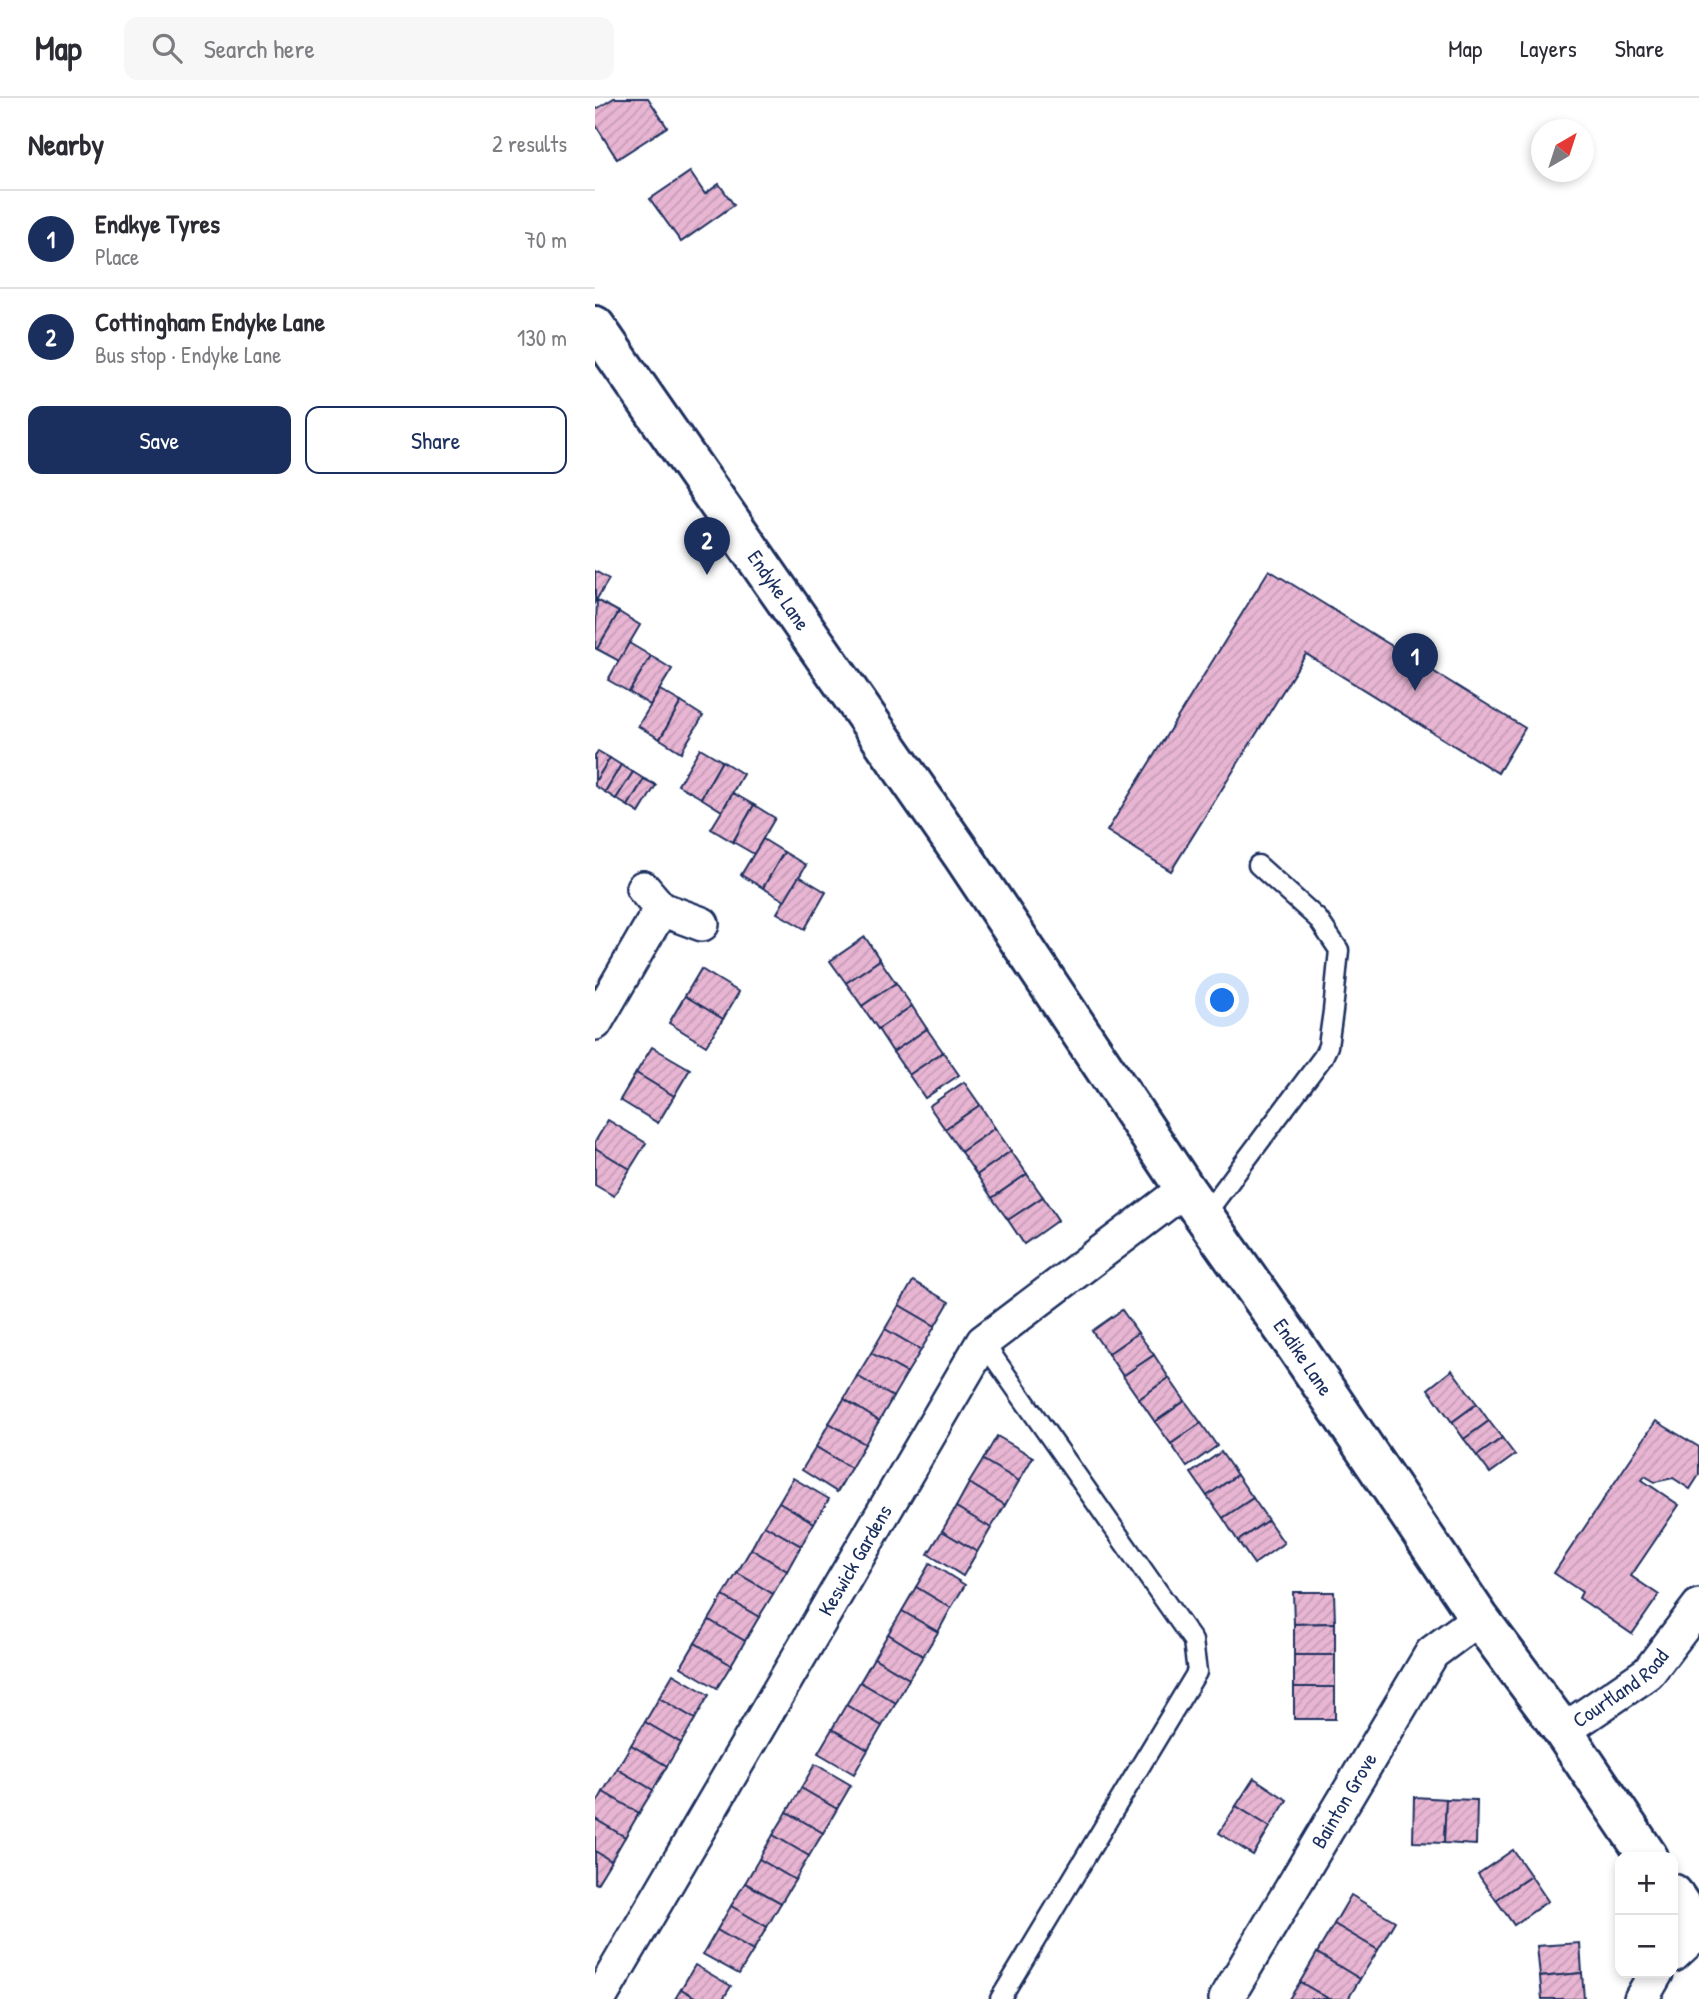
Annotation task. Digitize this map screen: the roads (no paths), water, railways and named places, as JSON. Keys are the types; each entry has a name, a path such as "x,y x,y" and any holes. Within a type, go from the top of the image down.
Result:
{"street":[{"name":"Endyke Lane","path":"595,327 963,856"},
{"name":"Endike Lane","path":"963,856 1194,1202 1479,1618 1563,1731 1645,1852"},
{"path":"595,1023 652,899 702,924"},
{"name":"Keswick Gardens","path":"599,1999 983,1342 1194,1202"},
{"name":"Courtland Road","path":"1563,1731 1648,1673 1699,1606"},
{"name":"Bainton Grove","path":"1226,1999 1432,1653 1479,1618"},
{"path":"1678,1902 1699,1933 1678,1951"},
{"path":"1640,1999 1653,1978"}],"lane":[{"path":"1194,1202 1323,1057 1328,1046 1339,950 1318,919 1258,865"},
{"path":"983,1342 1193,1641 1197,1672 1000,1999"}],"place":[{"name":"Cottingham Endyke Lane","path":"707,575"},
{"name":"Endkye Tyres","path":"1415,691"}]}
